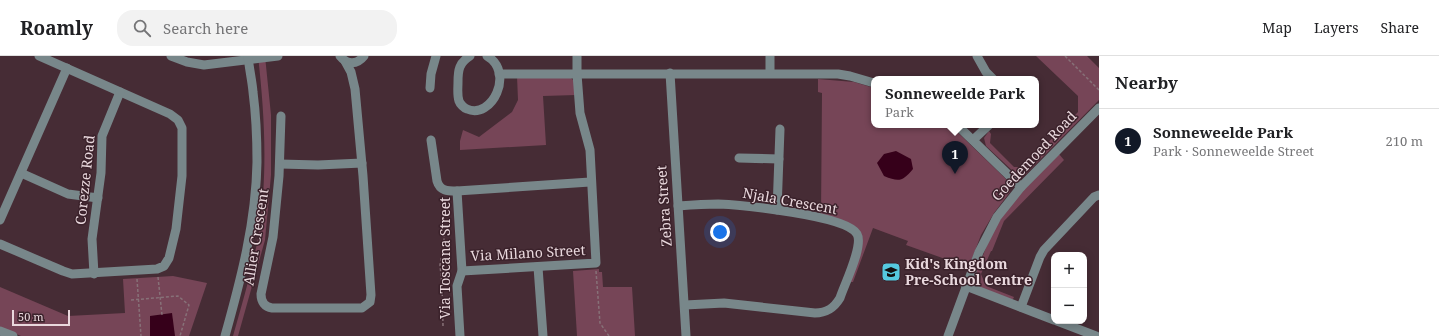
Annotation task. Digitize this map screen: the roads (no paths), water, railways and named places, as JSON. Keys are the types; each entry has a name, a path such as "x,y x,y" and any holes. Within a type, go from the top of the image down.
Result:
{"street":[{"path":"0,244 67,273 94,274 136,271 157,269 164,266 168,262 176,229 182,176 182,128 178,120 173,116 39,56"},
{"path":"171,56 200,65 248,58 278,56"},
{"path":"430,88 431,74 436,56"},
{"path":"470,56 461,64 458,70 459,100 464,107 475,111 483,109 493,101 497,93 500,74 496,63 487,56"},
{"path":"577,56 580,113 590,150 590,182"},
{"path":"770,56 770,73"},
{"path":"977,56 990,76"},
{"path":"225,336 246,254 255,194 257,163 256,128 248,58"},
{"path":"340,58 351,63 362,58"},
{"name":"Allier Crescent","path":"281,116 280,164 273,237 260,294 263,303 272,308 359,309 370,302 371,295 362,163 355,89 351,72 340,58"},
{"name":"Allier Crescent","path":"355,89 356,71 362,58"},
{"path":"0,220 67,68"},
{"name":"Zebra Street","path":"670,73 686,336"},
{"path":"500,74 838,74 871,82"},
{"name":"Corezze Road","path":"94,274 92,239 102,173 102,136 120,92"},
{"name":"Goedemoed Road","path":"948,336 979,252 1000,212 1021,187 1099,108"},
{"path":"960,128 1021,187"},
{"path":"973,140 986,128"},
{"path":"777,210 780,129"},
{"path":"431,140 439,187 444,190 457,191"},
{"path":"739,158 779,159"},
{"path":"280,164 318,165 362,163"},
{"path":"21,173 68,194 98,198"},
{"name":"Via Toscana Street","path":"460,336 457,286 462,271 457,191 590,182"},
{"name":"Via Milano Street","path":"462,271 596,263 590,182"},
{"path":"1021,307 1044,250 1094,198 1099,195"},
{"name":"Njala Crescent","path":"678,206 715,204 777,210 821,218 848,228 857,234 858,240 857,250 836,304 826,312 820,313 724,303 685,306"},
{"path":"538,267 543,336"},
{"path":"966,286 1051,319"},
{"path":"1065,324 1096,336"},
{"path":"0,330 12,336"}],"place":[{"name":"Sonneweelde Park","path":"955,174"},
{"name":"Kid's Kingdom Pre-School Centre","path":"891,272"}]}
